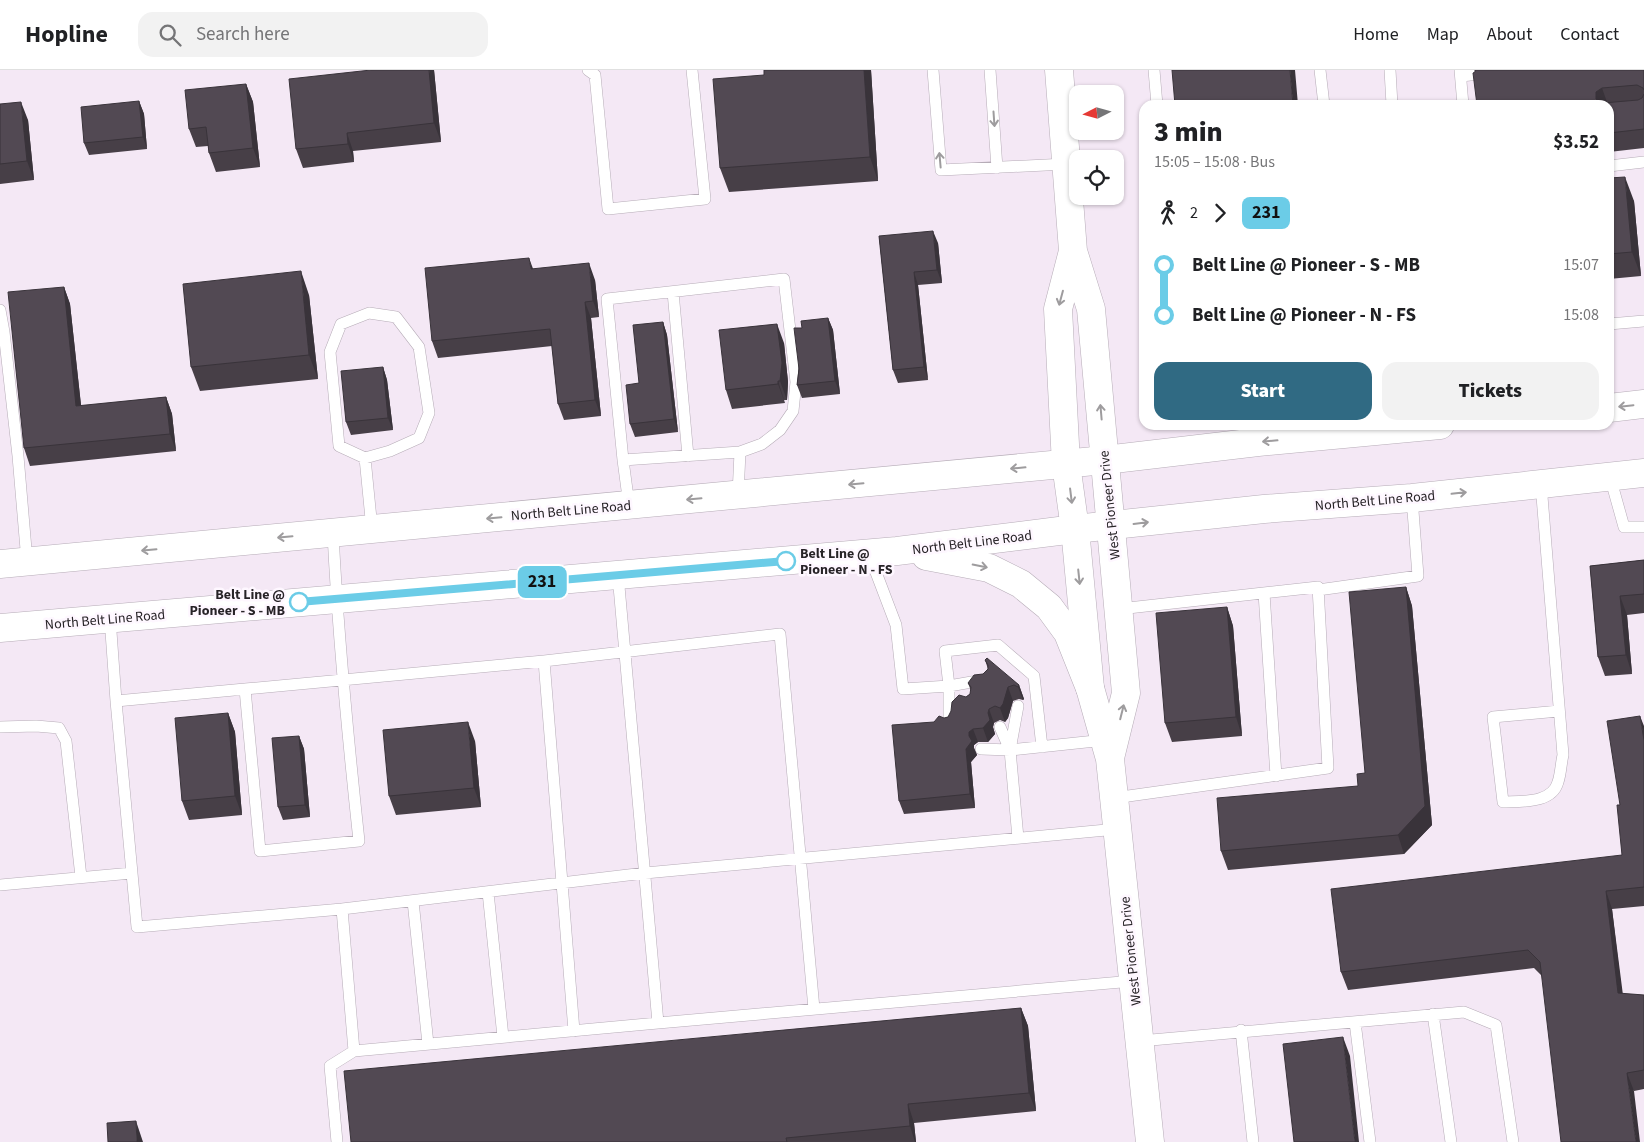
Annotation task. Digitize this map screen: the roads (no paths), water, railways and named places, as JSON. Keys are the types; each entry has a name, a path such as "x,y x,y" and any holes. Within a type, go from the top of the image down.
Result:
{"main road":[{"name":"West Pioneer Drive","path":"1059,70 1073,251 1091,308 1126,693 1107,750"},
{"name":"West Pioneer Drive","path":"1073,251 1058,309 1066,464 1075,529 1090,688 1107,750 1114,798 1150,1142"},
{"path":"1614,407 1644,404"},
{"name":"North Belt Line Road","path":"0,564 1066,464 1296,432 1337,430"},
{"name":"North Belt Line Road","path":"0,628 897,552 1075,529 1264,508 1412,498 1644,473"},
{"path":"897,552 989,568 1021,584 1049,607 1068,633 1090,688"}],"lane":[{"path":"588,70 594,75 608,209 705,199 692,70"},
{"path":"933,70 941,170 1066,164"},
{"path":"990,70 997,168"},
{"path":"1154,70 1157,100"},
{"path":"1320,70 1323,100"},
{"path":"1390,70 1392,100"},
{"path":"1462,100 1460,73 1505,72"},
{"path":"1614,165 1644,162"},
{"path":"623,460 740,452 762,444 780,430 793,411 796,382 784,279 607,299 623,460 629,505"},
{"path":"673,292 688,456"},
{"path":"0,310 18,456 27,561"},
{"path":"369,313 396,317 418,348 428,413 419,438 365,458 339,446 330,352 341,324 369,313"},
{"path":"1614,324 1644,321"},
{"path":"738,495 740,452"},
{"path":"365,458 372,529"},
{"path":"1610,477 1624,527 1644,527"},
{"path":"1541,484 1563,755 1558,784 1547,796 1529,801 1503,802 1493,717 1559,711"},
{"path":"1318,590 1418,576 1412,498"},
{"path":"245,689 260,851 358,841 333,532"},
{"path":"869,554 896,625 904,689 949,686 986,680"},
{"path":"618,575 658,1023"},
{"path":"1114,798 1328,768 1318,587 1119,609"},
{"path":"1264,593 1276,776"},
{"path":"110,618 137,927 342,909 645,873 1117,828"},
{"path":"116,702 544,661 780,634 814,1009"},
{"path":"949,724 949,686 944,651 998,645 1034,676 1042,747"},
{"path":"544,661 574,1031"},
{"path":"949,686 963,697"},
{"path":"1018,706 1010,750 1018,838"},
{"path":"0,727 36,726 58,728 66,741 81,877"},
{"path":"1000,727 1010,750"},
{"path":"982,749 1010,750 1042,747 1107,750"},
{"path":"0,885 132,873"},
{"path":"488,892 503,1037"},
{"path":"413,901 428,1044"},
{"path":"342,909 354,1051"},
{"path":"337,1142 330,1066 354,1051 1133,981"},
{"path":"1140,1040 1464,1012 1496,1025 1513,1142"},
{"path":"1433,1014 1451,1142"},
{"path":"1355,1022 1370,1142"},
{"path":"1241,1030 1253,1142"}],"place":[{"name":"Belt Line @ Pioneer - N - FS","path":"786,561"},
{"name":"Belt Line @ Pioneer - S - MB","path":"299,602"}]}
